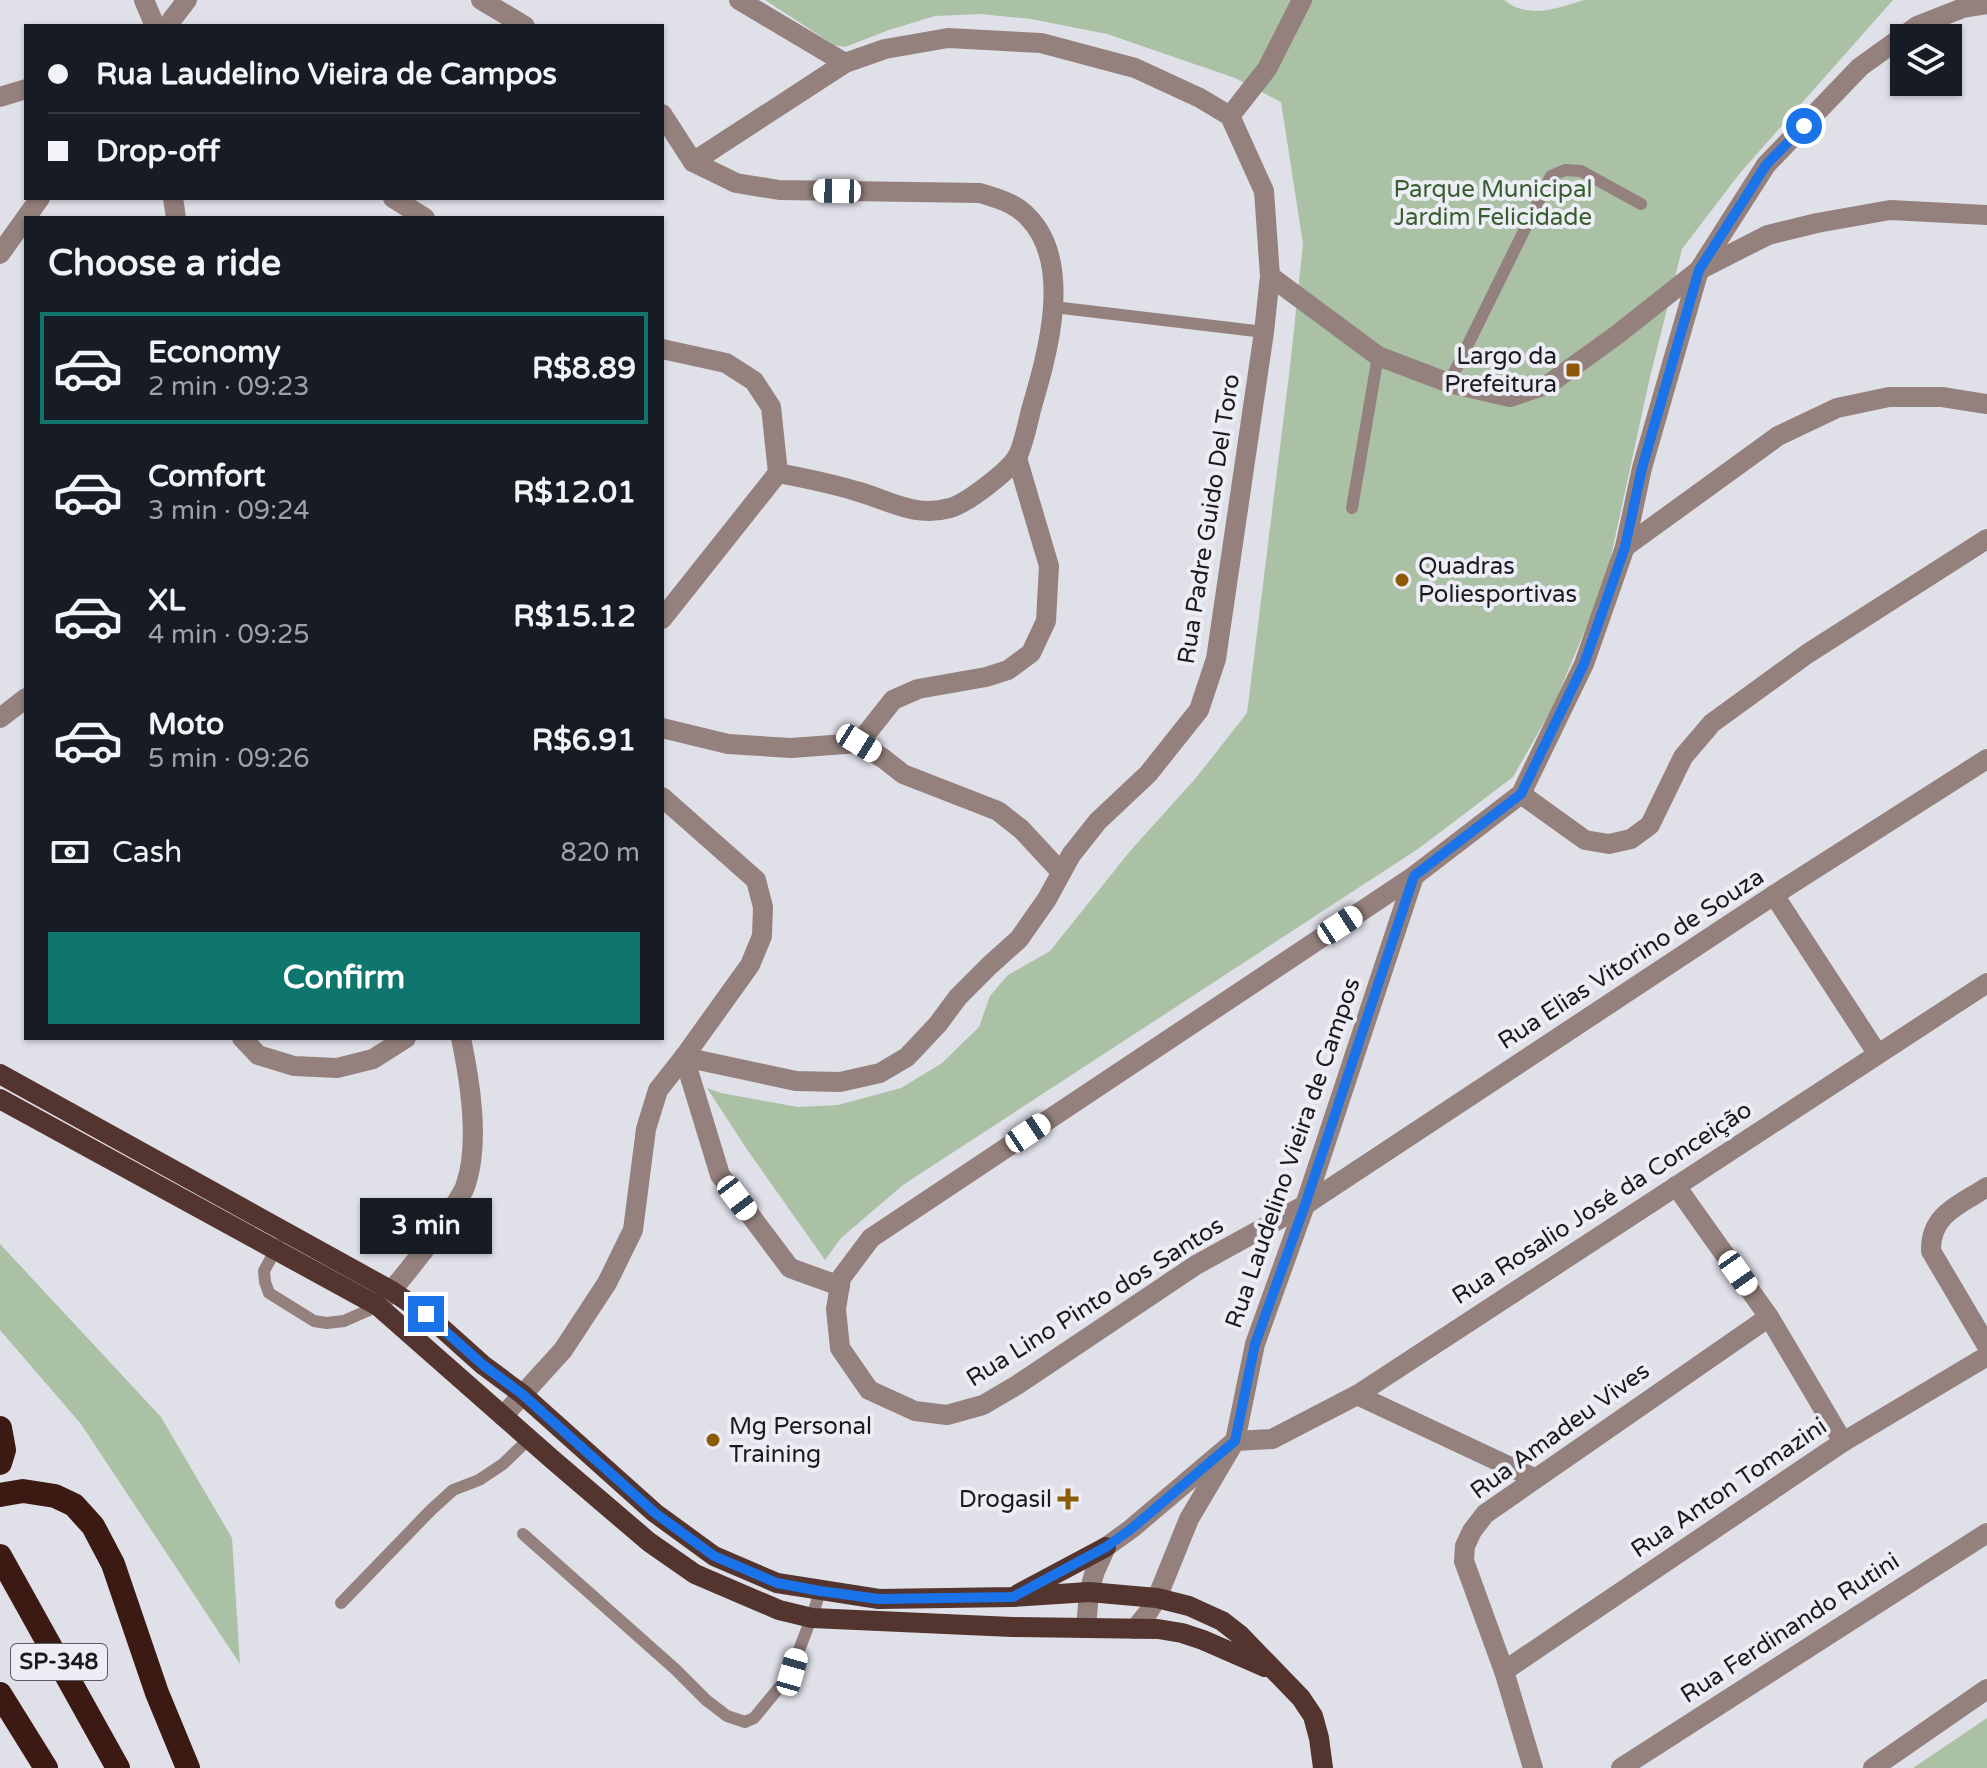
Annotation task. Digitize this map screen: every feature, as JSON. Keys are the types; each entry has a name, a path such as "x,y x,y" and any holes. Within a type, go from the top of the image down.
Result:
{"highway":[{"path":"0,1428 4,1450 0,1463"},
{"path":"0,1495 23,1491 55,1496 74,1505 93,1526 113,1564 157,1693 188,1768"},
{"name":"SP-348","path":"0,1556 118,1768"},
{"name":"SP-348","path":"0,1694 46,1768"}],"main road":[{"path":"0,1074 286,1231 385,1298 503,1416 649,1542 695,1574 779,1610 812,1618 914,1624 1158,1629 1182,1633 1277,1672"},
{"path":"0,1099 275,1250 426,1314 483,1365 522,1394 655,1513 714,1556 777,1583 879,1599 1013,1597 1089,1592 1157,1598 1189,1606 1222,1621 1240,1635 1301,1698 1313,1716 1323,1768"},
{"path":"1013,1597 1106,1547"}],"street":[{"path":"144,0 154,24"},
{"path":"169,24 187,0"},
{"path":"481,0 522,24"},
{"path":"739,0 845,63"},
{"path":"693,162 845,63 885,49 948,38 1041,43 1135,68 1200,98 1230,116 1267,69 1302,0"},
{"path":"1414,876 1521,794 1584,664 1625,547 1642,468 1699,270 1766,165 1860,67 1917,26 1963,8 1987,4"},
{"path":"0,97 24,90"},
{"name":"Rua Padre Guido Del Toro","path":"684,1057 796,1081 840,1082 880,1073 907,1057 958,997 1019,939 1047,899 1071,855 1098,821 1148,774 1199,710 1216,659 1270,276 1264,191 1230,116"},
{"path":"664,117 693,162 736,183 779,190 980,193 1011,202 1030,218 1046,244 1054,283 1054,307 1043,370 1017,458 987,487 954,507 931,512 909,509 860,492 778,473"},
{"path":"396,200 422,216"},
{"path":"1270,276 1378,356 1449,383 1510,397 1549,384 1699,270 1768,235 1890,210 1987,215"},
{"path":"0,254 24,220"},
{"path":"664,349 726,363 754,381 771,407 778,473 664,616"},
{"path":"1625,547 1778,436 1837,408 1889,397 1942,397 1987,404"},
{"path":"859,743 893,700 918,689 1008,670 1031,653 1046,621 1049,566 1017,458"},
{"path":"1521,794 1585,840 1609,844 1631,839 1650,825 1683,757 1712,723 1807,654 1987,539"},
{"path":"0,718 24,700"},
{"path":"664,728 728,744 791,748 859,743 903,774 998,811 1021,829 1061,872"},
{"name":"Rua Elias Vitorino de Souza","path":"1305,1205 1774,895 1987,759"},
{"path":"503,1416 563,1350 607,1283 633,1230 646,1129 658,1090 750,965 762,936 763,907 756,880 664,799"},
{"name":"Rua Laudelino Vieira de Campos","path":"1235,1441 1255,1344 1305,1205 1414,876"},
{"name":"Rua Lino Pinto dos Santos","path":"1305,1205 1196,1265 983,1405 947,1415 915,1411 869,1390 840,1348 836,1309 841,1278 871,1238 1414,876"},
{"path":"1774,895 1877,1053"},
{"name":"Rua Rosalio José da Conceição","path":"1235,1441 1272,1439 1357,1395 1987,983"},
{"path":"244,1040 258,1055 294,1066 337,1068 373,1059 403,1040"},
{"path":"385,1298 441,1228 466,1185 474,1121 461,1040"},
{"path":"684,1057 720,1175 790,1268 840,1286"},
{"path":"1676,1186 1769,1317 1843,1442"},
{"path":"1987,1187 1943,1216 1931,1236 1931,1251 1987,1346"},
{"name":"Rua Amadeu Vives","path":"1533,1768 1504,1671 1464,1561 1465,1546 1472,1531 1485,1514 1534,1478 1769,1317"},
{"name":"Rua Anton Tomazini","path":"1504,1671 1843,1442 1987,1356"},
{"path":"1357,1395 1534,1478"},
{"path":"1086,1628 1089,1592 1106,1547 1235,1441"},
{"path":"1135,1629 1157,1598 1189,1519 1235,1441"},
{"name":"Rua Ferdinando Rutini","path":"1621,1768 1987,1533"},
{"path":"1873,1768 1987,1689"}],"lane":[{"path":"1449,383 1551,176 1565,170 1581,171 1641,204"},
{"path":"1054,307 1264,332"},
{"path":"1352,508 1378,356"},
{"path":"286,1231 264,1271 269,1293 314,1321 327,1323 344,1321 385,1298"},
{"path":"341,1603 453,1490 479,1480 503,1464 529,1439"},
{"path":"523,1534 706,1700 727,1716 745,1722 754,1718 790,1677 820,1591"}],"green space":[{"name":"Parque Municipal Jardim Felicidade","path":"765,0 1504,0 1523,10 1533,11 1554,9 1584,0 1893,0 1740,173 1682,249 1650,377 1606,579 1554,705 1513,777 1418,849 903,1185 841,1238 825,1260 707,1088 798,1107 838,1105 901,1088 942,1063 979,1027 990,996 1008,975 1050,951 1247,713 1303,244 1281,102 1235,78 1107,34 1031,19 980,14 935,16 845,47 834,45"},
{"path":"0,1244 161,1417 232,1538 240,1664 81,1424 0,1330"},
{"path":"1987,1718 1987,1768 1913,1768"}],"place":[{"name":"Largo da Prefeitura","path":"1573,370"},
{"name":"Quadras Poliesportivas","path":"1402,580"},
{"name":"Mg Personal Training","path":"713,1440"},
{"name":"Drogasil","path":"1068,1499"}],"route":[{"path":"426,1314 483,1365 522,1394 655,1513 714,1556 777,1583 820,1591 879,1599 1013,1597 1106,1547 1235,1441 1255,1344 1305,1205 1414,876 1521,794 1584,664 1625,547 1642,468 1699,270 1766,165 1804,126"}]}
